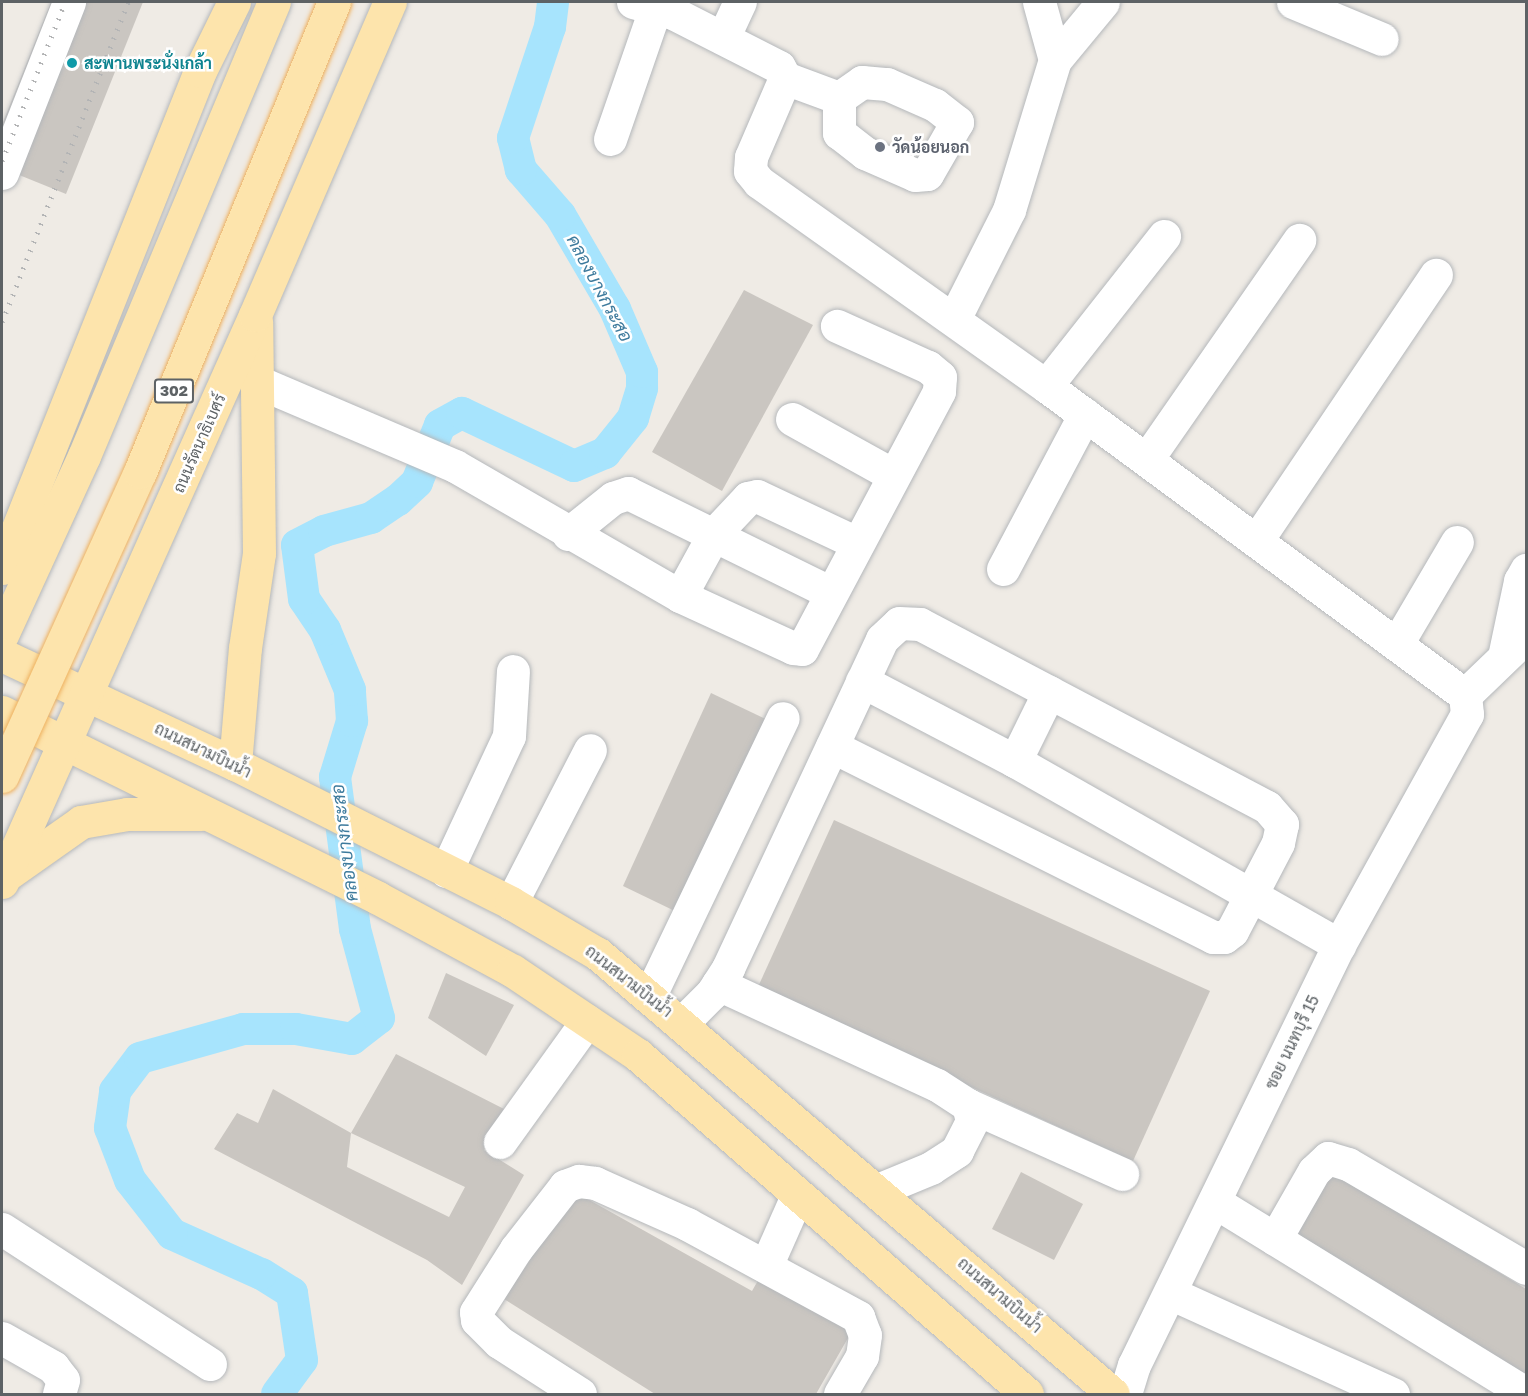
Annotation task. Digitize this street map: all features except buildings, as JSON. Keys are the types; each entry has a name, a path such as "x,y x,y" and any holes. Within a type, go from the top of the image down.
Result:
{"main road":[{"path":"200,72 218,2"},
{"path":"2,568 10,540 200,72 234,2"},
{"path":"2,635 84,456 274,2"},
{"name":"302","path":"2,776 140,472 334,2"},
{"name":"ถนนรัตนาธิเบศร์","path":"3,879 66,743 255,315 390,2"},
{"path":"235,764 245,648 259,552 258,382 255,315"},
{"name":"ถนนสนามบินน้ำ","path":"2,655 235,764 381,840 512,903 598,954 650,995 681,1024 878,1190 1113,1395"},
{"path":"2,712 378,898 513,971 638,1055 1027,1395"},
{"path":"3,879 81,822 127,814 208,814"}],"street":[{"path":"4,160 69,2"},
{"path":"723,38 741,2"},
{"path":"1039,2 1055,60"},
{"path":"954,319 1009,210 1055,60 1103,2"},
{"path":"1293,2 1382,39"},
{"path":"610,139 644,5 673,13 766,58 779,67 785,78 838,98"},
{"path":"785,78 751,157 750,171 759,183 1085,414 1398,642 1465,695 1515,646 1520,581 1527,570"},
{"path":"1046,386 1164,236"},
{"path":"1147,459 1299,240"},
{"path":"1257,540 1436,275"},
{"path":"258,382 418,452 456,466 568,534 680,596 793,648 802,649 939,391 940,377 928,367 837,326"},
{"path":"1003,569 1085,414"},
{"path":"792,419 893,476"},
{"path":"568,534 613,498 628,493 831,593"},
{"path":"680,596 714,534 736,508 757,496 857,543"},
{"path":"1398,642 1457,542"},
{"path":"681,1024 718,984 882,639 899,624 920,624 1267,807 1282,824 1278,843 1232,931 1224,937 1213,937 832,746"},
{"path":"446,871 509,736 513,671"},
{"path":"862,681 1015,761 1253,894 1339,945"},
{"path":"1015,761 1049,692"},
{"name":"ซอย นนทบุรี 15","path":"1125,1395 1134,1365 1339,945 1467,714 1465,695"},
{"path":"650,995 783,718"},
{"path":"512,903 590,750"},
{"path":"718,984 937,1084 968,1105 1122,1174"},
{"path":"500,1142 587,1021"},
{"path":"878,1190 931,1168 957,1151 972,1121 968,1105"},
{"path":"1275,1239 1314,1171 1328,1158 1348,1164 1527,1268"},
{"path":"580,1395 499,1342 477,1320 476,1312 516,1249 565,1186 579,1181 596,1183 687,1224 858,1317 865,1335 862,1356 840,1395"},
{"path":"766,1266 797,1196"},
{"path":"1215,1202 1527,1393"},
{"path":"2,1229 210,1364"},
{"path":"1170,1293 1393,1395"},
{"path":"2,1338 53,1367 63,1380 59,1395"}],"waterway":[{"name":"คลองบางกระสอ","path":"277,1394 302,1360 292,1293 261,1274 172,1234 130,1180 110,1128 115,1091 140,1058 243,1029 296,1029 352,1039 379,1018 355,929 335,777 352,721 350,690 325,630 304,599 297,545 324,531 371,518 398,500 417,482 440,425 462,413 574,466 605,453 633,418 642,388 642,372 615,309 560,215 521,170 513,138 550,27 553,2"}],"railway":[{"path":"2,161 65,2"},
{"path":"2,322 128,2"}],"place":[{"name":"สะพานพระนั่งเกล้า","path":"72,63"},
{"name":"วัดน้อยนอก","path":"880,147"}]}
